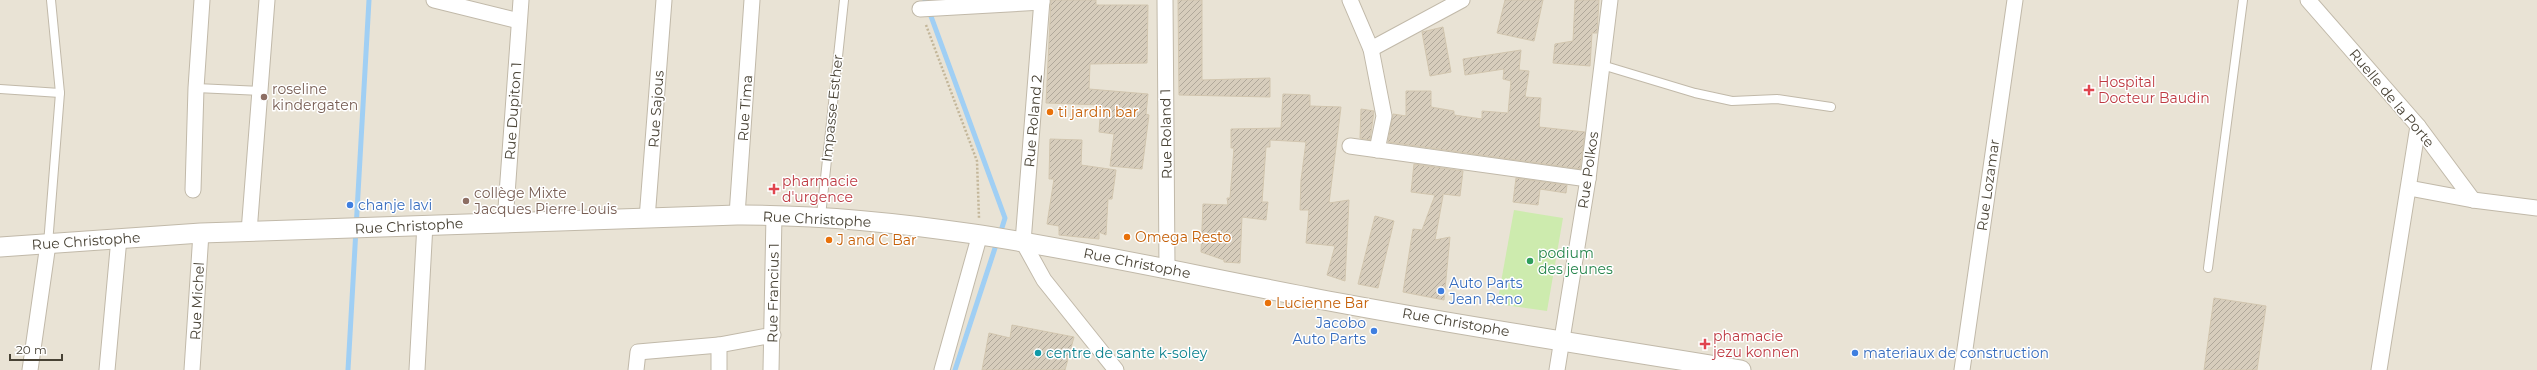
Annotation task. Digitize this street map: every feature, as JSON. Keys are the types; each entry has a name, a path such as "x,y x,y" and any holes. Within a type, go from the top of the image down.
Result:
{"street":[{"path":"192,190 196,88 202,0"},
{"path":"249,232 267,0"},
{"path":"434,0 519,21"},
{"name":"Rue Dupiton 1","path":"505,222 521,0"},
{"name":"Rue Sajous","path":"647,219 664,0"},
{"name":"Rue Tima","path":"737,215 752,0"},
{"name":"Rue Roland 1","path":"1165,0 1167,268"},
{"path":"1350,0 1371,49 1384,116 1377,150"},
{"path":"1371,49 1462,0"},
{"name":"Rue Polkos","path":"1557,370 1588,179 1610,0"},
{"name":"Rue Lozamar","path":"1962,370 2015,0"},
{"name":"Ruelle de la Porte","path":"2308,0 2418,126 2473,200"},
{"path":"918,5 940,7 1042,1"},
{"name":"Rue Roland 2","path":"1023,242 1042,1"},
{"path":"2379,370 2418,126"},
{"path":"1350,146 1588,179"},
{"path":"2409,188 2473,200 2537,208"},
{"name":"Rue Christophe","path":"0,247 201,233 370,228 425,224 647,219 737,215 821,216 980,234 1167,268 1309,298 1742,370"},
{"name":"Rue Francius 1","path":"771,370 773,335 774,215"},
{"path":"417,370 425,224"},
{"name":"Rue Michel","path":"192,370 201,233"},
{"path":"942,370 980,234"},
{"path":"107,370 119,238"},
{"path":"1023,242 1044,280 1116,370"},
{"path":"30,370 48,244"},
{"path":"636,370 638,352 719,345 773,335"},
{"path":"719,345 719,370"}],"lane":[{"path":"48,244 60,93 51,0"},
{"name":"Impasse Esther","path":"821,216 844,0"},
{"path":"2208,268 2244,0"},
{"path":"1602,65 1694,93 1732,101 1777,99 1831,107"},
{"path":"196,88 259,91"},
{"path":"0,89 60,93"}],"path":[{"path":"918,5 977,161 980,234"}],"shaded area":[{"path":"0,0 2537,0 2537,370 0,370"}],"green space":[{"name":"podium des jeunes","path":"1514,210 1563,218 1547,311 1497,304"}],"building":[{"path":"1051,0 1096,0 1096,5 1148,5 1147,63 1090,64 1089,89 1148,94 1146,114 1149,115 1142,169 1110,166 1114,134 1099,132 1101,105 1046,103"},
{"path":"1178,0 1202,0 1202,80 1270,78 1270,97 1179,95"},
{"path":"1505,0 1543,0 1534,41 1497,33"},
{"path":"1575,0 1599,0 1597,33 1592,33 1590,66 1553,63 1555,44 1573,41"},
{"path":"1443,27 1451,72 1430,76 1422,32"},
{"path":"1521,50 1519,70 1529,71 1525,97 1541,98 1539,127 1585,132 1580,169 1388,142 1393,114 1406,116 1406,91 1431,91 1431,107 1454,111 1454,115 1482,119 1482,111 1508,113 1511,81 1503,79 1504,69 1465,75 1463,59"},
{"path":"1283,94 1310,95 1310,106 1341,107 1329,203 1349,200 1345,281 1327,275 1335,246 1306,243 1309,210 1300,210 1301,180 1306,142 1270,140 1270,147 1266,147 1262,202 1268,202 1266,220 1242,217 1240,263 1224,262 1224,260 1201,252 1203,204 1228,205 1227,198 1230,198 1234,148 1231,148 1231,129 1281,128"},
{"path":"1361,109 1374,111 1370,140 1360,138"},
{"path":"1050,139 1082,140 1081,165 1116,170 1112,199 1108,199 1106,235 1099,232 1099,239 1059,235 1059,226 1047,224 1054,179 1049,179"},
{"path":"1414,164 1463,171 1460,196 1443,194 1435,240 1450,237 1444,300 1403,292 1413,229 1422,230 1435,195 1411,192"},
{"path":"1516,178 1567,185 1566,193 1540,189 1538,205 1513,202"},
{"path":"1375,216 1394,221 1378,288 1358,284"},
{"path":"2214,298 2266,306 2257,370 2204,370"},
{"name":"centre de sante k-soley","path":"1012,325 1074,337 1065,370 982,370 989,333 1010,338"}],"waterway":[{"path":"348,370 369,0"},
{"path":"925,0 1005,218 1000,234"},
{"path":"955,370 997,242"}],"place":[{"name":"Hospital Docteur Baudin","path":"2089,90"},
{"name":"roseline kindergaten","path":"264,97"},
{"name":"ti jardin bar","path":"1050,112"},
{"name":"pharmacie d'urgence","path":"774,189"},
{"name":"collège Mixte Jacques Pierre Louis","path":"466,201"},
{"name":"chanje lavi","path":"350,205"},
{"name":"Omega Resto","path":"1127,237"},
{"name":"J and C Bar","path":"829,240"},
{"name":"podium des jeunes","path":"1530,261"},
{"name":"Auto Parts Jean Reno","path":"1441,291"},
{"name":"Lucienne Bar","path":"1268,303"},
{"name":"Jacobo Auto Parts","path":"1374,331"},
{"name":"phamacie jezu konnen","path":"1705,344"},
{"name":"centre de sante k-soley","path":"1038,353"},
{"name":"materiaux de construction","path":"1855,353"}]}
